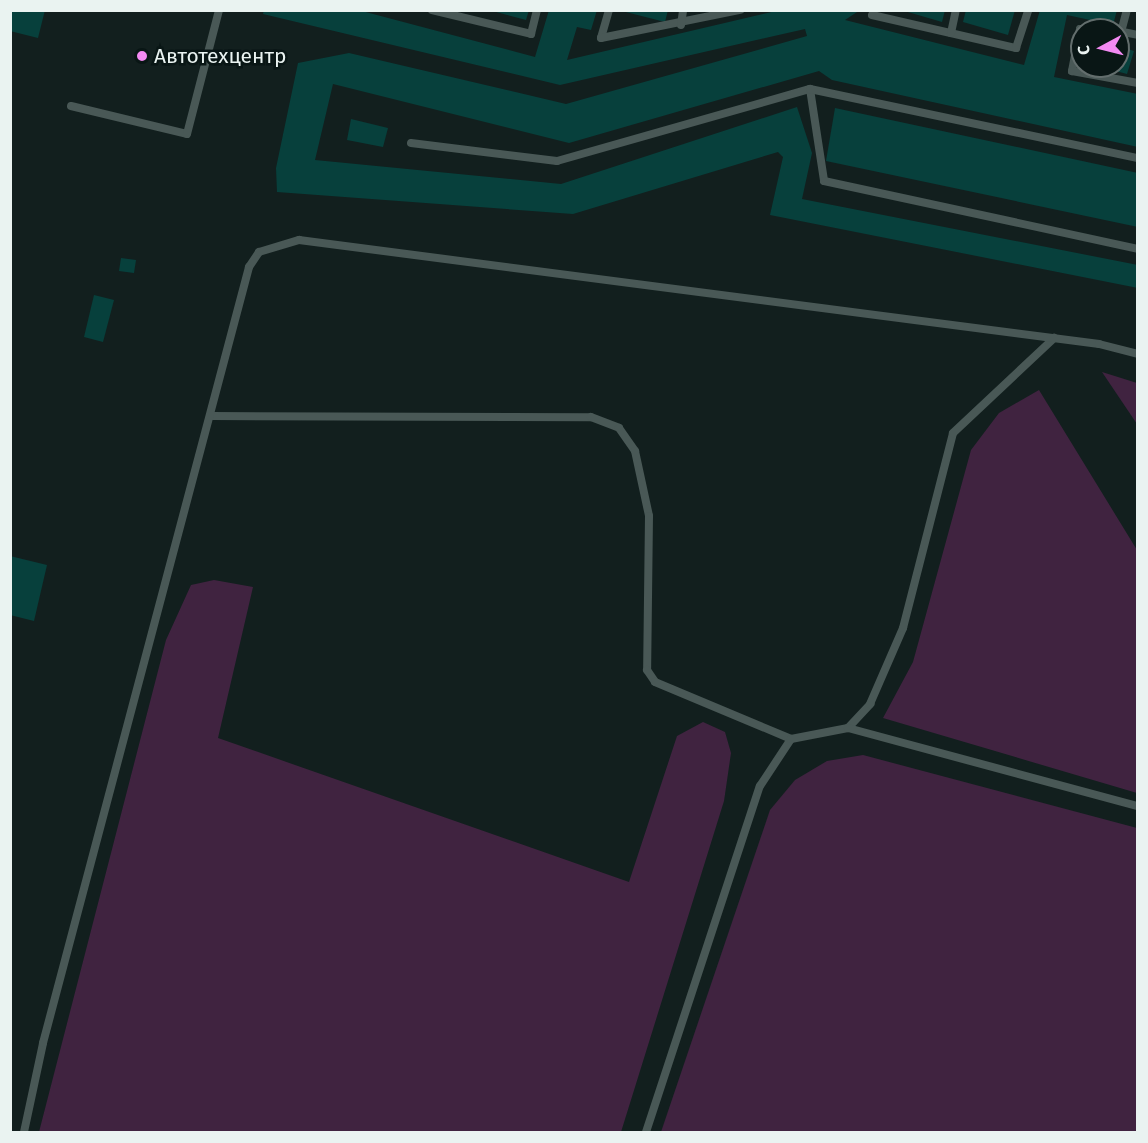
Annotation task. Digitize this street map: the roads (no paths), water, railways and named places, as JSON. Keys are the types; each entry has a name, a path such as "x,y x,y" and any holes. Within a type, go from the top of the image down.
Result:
{"lane":[{"path":"71,105 187,134 219,10"},
{"path":"432,10 531,34 537,10"},
{"path":"609,10 601,38 681,25 740,10"},
{"path":"681,25 683,10"},
{"path":"951,33 956,10"},
{"path":"872,15 1016,48 1028,10"},
{"path":"1110,78 1137,83"},
{"path":"411,143 557,161 810,89 1137,158"},
{"path":"810,89 824,181 1137,249"},
{"path":"24,1132 43,1042 212,416 249,267 259,252 282,242 1054,338 1137,354"},
{"path":"849,728 870,704 903,628 953,434 1054,338"},
{"path":"212,416 591,417 619,429 635,451 649,516 647,670 655,682 791,739 849,728 1137,806"},
{"path":"646,1132 760,786 791,739"}],"place":[{"name":"Автотехцентр","path":"142,56"}]}
